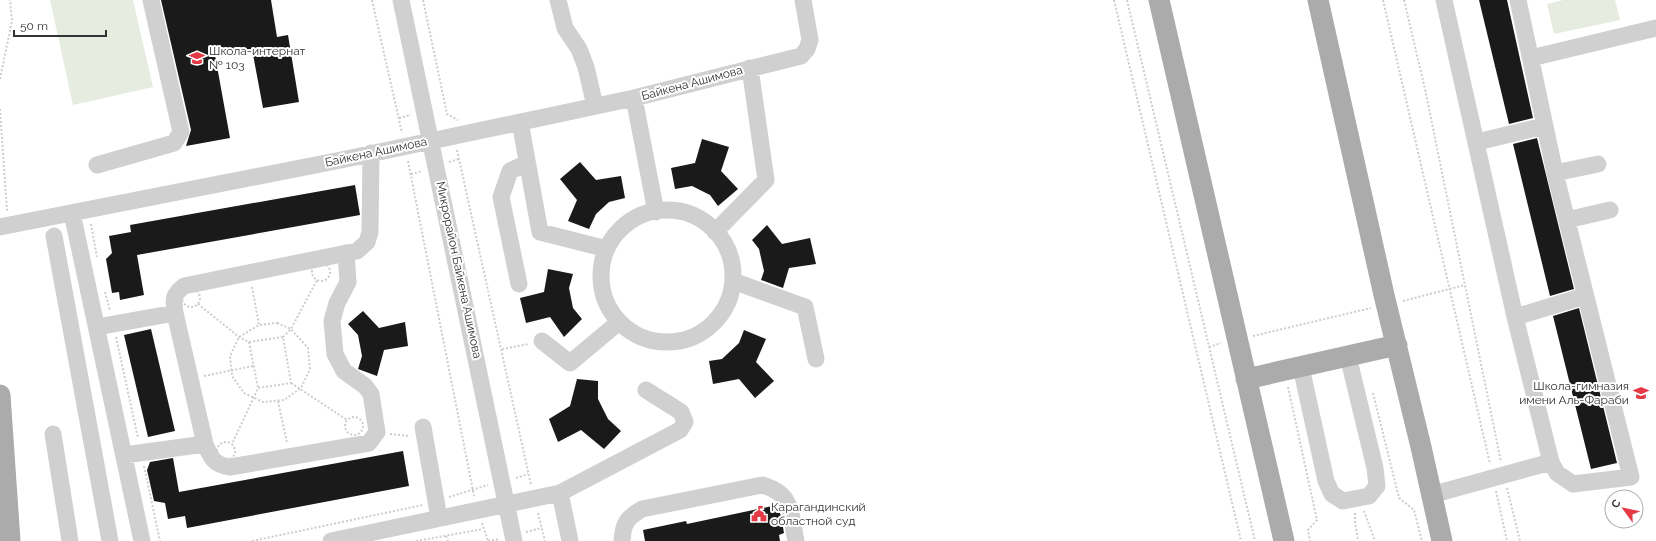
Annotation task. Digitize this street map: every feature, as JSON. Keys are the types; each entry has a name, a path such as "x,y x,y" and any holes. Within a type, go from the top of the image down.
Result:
{"main road":[{"path":"1159,0 1236,339 1284,541"},
{"path":"1318,0 1386,305 1397,345 1442,541"},
{"path":"1246,379 1302,371 1348,356 1397,345"},
{"path":"0,395 10,541"}],"street":[{"path":"97,165 174,143 181,132 151,0"},
{"name":"Микрорайон Байкена Ашимова","path":"401,0 432,140 514,541"},
{"path":"558,0 565,28 579,49 586,67 595,106"},
{"name":"Байкена Ашимова","path":"4,226 80,212 634,98 801,56 807,49 810,40 803,0"},
{"path":"1444,0 1515,317 1551,462 1557,473 1573,484 1631,477 1544,126 1518,0"},
{"path":"1531,58 1656,28"},
{"path":"715,232 766,180 750,68"},
{"path":"634,98 656,212"},
{"path":"520,122 540,232 607,249"},
{"path":"1476,142 1544,126"},
{"path":"346,253 348,282 337,303 332,321 335,354 344,371 365,386 371,394 377,432 369,443 230,467 220,466 209,454 205,444 175,313 173,302 176,293 184,286 250,273 346,253 357,251 367,242 370,232 371,152"},
{"path":"519,284 501,196 510,170 528,163"},
{"path":"1556,173 1598,164"},
{"path":"665,210 687,213 706,223 715,232 721,239 730,259 733,281 728,302 716,320 699,334 679,342 657,342 636,335 619,322 606,304 601,283 602,262 610,241 625,225 644,214 665,210"},
{"path":"1567,220 1610,210"},
{"path":"80,212 132,454 142,541"},
{"path":"54,236 110,541"},
{"path":"733,281 805,307 816,359"},
{"path":"1515,317 1585,296"},
{"path":"105,325 175,313"},
{"path":"542,341 570,363 619,322"},
{"path":"1302,371 1326,481 1332,494 1343,501 1369,496 1377,486 1375,468 1348,356"},
{"path":"331,541 438,510 478,512 560,493 680,430 685,422 681,412 646,390"},
{"path":"424,433 438,510"},
{"path":"53,434 70,541"},
{"path":"132,454 205,444"},
{"path":"1431,495 1551,462"},
{"path":"622,541 623,527 630,517 642,509 762,485 774,489 788,501 796,541"},
{"path":"560,493 570,541"}],"path":[{"path":"0,79 12,21 10,0"},
{"path":"372,0 405,145 473,489 478,512 488,541"},
{"path":"423,0 447,114 457,120 461,134 457,149 545,541"},
{"path":"1114,0 1241,541"},
{"path":"1127,0 1255,541"},
{"path":"1383,0 1450,289 1499,477 1520,541"},
{"path":"1404,0 1425,89 1466,285 1499,477 1507,541"},
{"path":"0,109 4,226"},
{"path":"80,212 98,260"},
{"path":"250,273 259,325"},
{"path":"198,304 239,337 249,342 283,337 291,329 317,280"},
{"path":"1209,347 1236,339 1466,285"},
{"path":"104,289 105,325 132,454 160,541"},
{"path":"277,323 291,329 308,348 310,369 301,388 284,400 278,401 263,402 244,394 232,376 230,356 239,337 259,325 277,323"},
{"path":"283,337 291,383"},
{"path":"502,348 542,341"},
{"path":"232,444 258,388 249,342"},
{"path":"190,379 253,366"},
{"path":"1302,371 1288,385 1317,520 1308,530 1310,541"},
{"path":"258,388 291,383 301,388 347,420"},
{"path":"1370,387 1375,399 1399,498 1414,510 1422,541"},
{"path":"278,401 290,456"},
{"path":"351,417 360,419 364,428 361,432 353,435 348,433 345,424 347,420 351,417"},
{"path":"377,432 424,433"},
{"path":"252,541 438,510 473,489"},
{"path":"1356,498 1355,522 1358,541"},
{"path":"1356,498 1367,517 1375,541"},
{"path":"416,541 483,529"},
{"path":"446,536 448,541"}],"shaded area":[{"path":"50,0 133,0 153,87 73,105"},
{"path":"1563,0 1615,0 1620,20 1554,34 1547,4"}],"building":[{"path":"161,0 271,0 277,37 288,35 299,102 263,108 252,49 215,55 230,138 186,146 191,130"},
{"path":"1479,0 1507,0 1533,118 1509,124"},
{"path":"1537,138 1574,289 1550,296 1513,144"},
{"path":"702,139 729,147 721,171 738,189 718,206 710,195 692,186 675,189 671,168 695,163"},
{"path":"580,162 596,180 621,176 625,198 609,202 596,214 589,229 568,221 577,200 560,179"},
{"path":"355,185 360,215 137,255 144,295 120,300 119,292 112,293 106,259 112,253 109,236 131,232 130,225"},
{"path":"767,225 782,244 810,238 816,264 789,268 783,288 761,280 764,271 759,249 752,240"},
{"path":"548,269 573,274 569,288 573,308 582,319 564,337 550,317 526,323 520,298 544,292"},
{"path":"1579,308 1617,463 1591,469 1553,316"},
{"path":"363,311 379,328 405,322 408,346 384,350 377,376 358,369 362,356 358,335 348,324"},
{"path":"151,329 175,431 148,437 124,335"},
{"path":"744,330 766,339 756,362 774,381 755,398 739,379 713,384 709,361 722,359 739,343"},
{"path":"577,379 598,381 598,399 608,419 621,431 604,449 581,430 558,442 549,419 570,406"},
{"path":"403,451 409,486 187,528 185,516 168,519 165,503 154,501 147,470 150,462 173,458 179,492"},
{"name":"Карагандинский областной суд","path":"777,505 781,516 784,533 779,535 780,541 645,541 643,530 686,521 687,524"}],"place":[{"name":"Школа-интернат № 103","path":"197,58"},
{"name":"Школа-гимназия имени Аль-Фараби","path":"1641,393"},
{"name":"Карагандинский областной суд","path":"759,514"}]}
